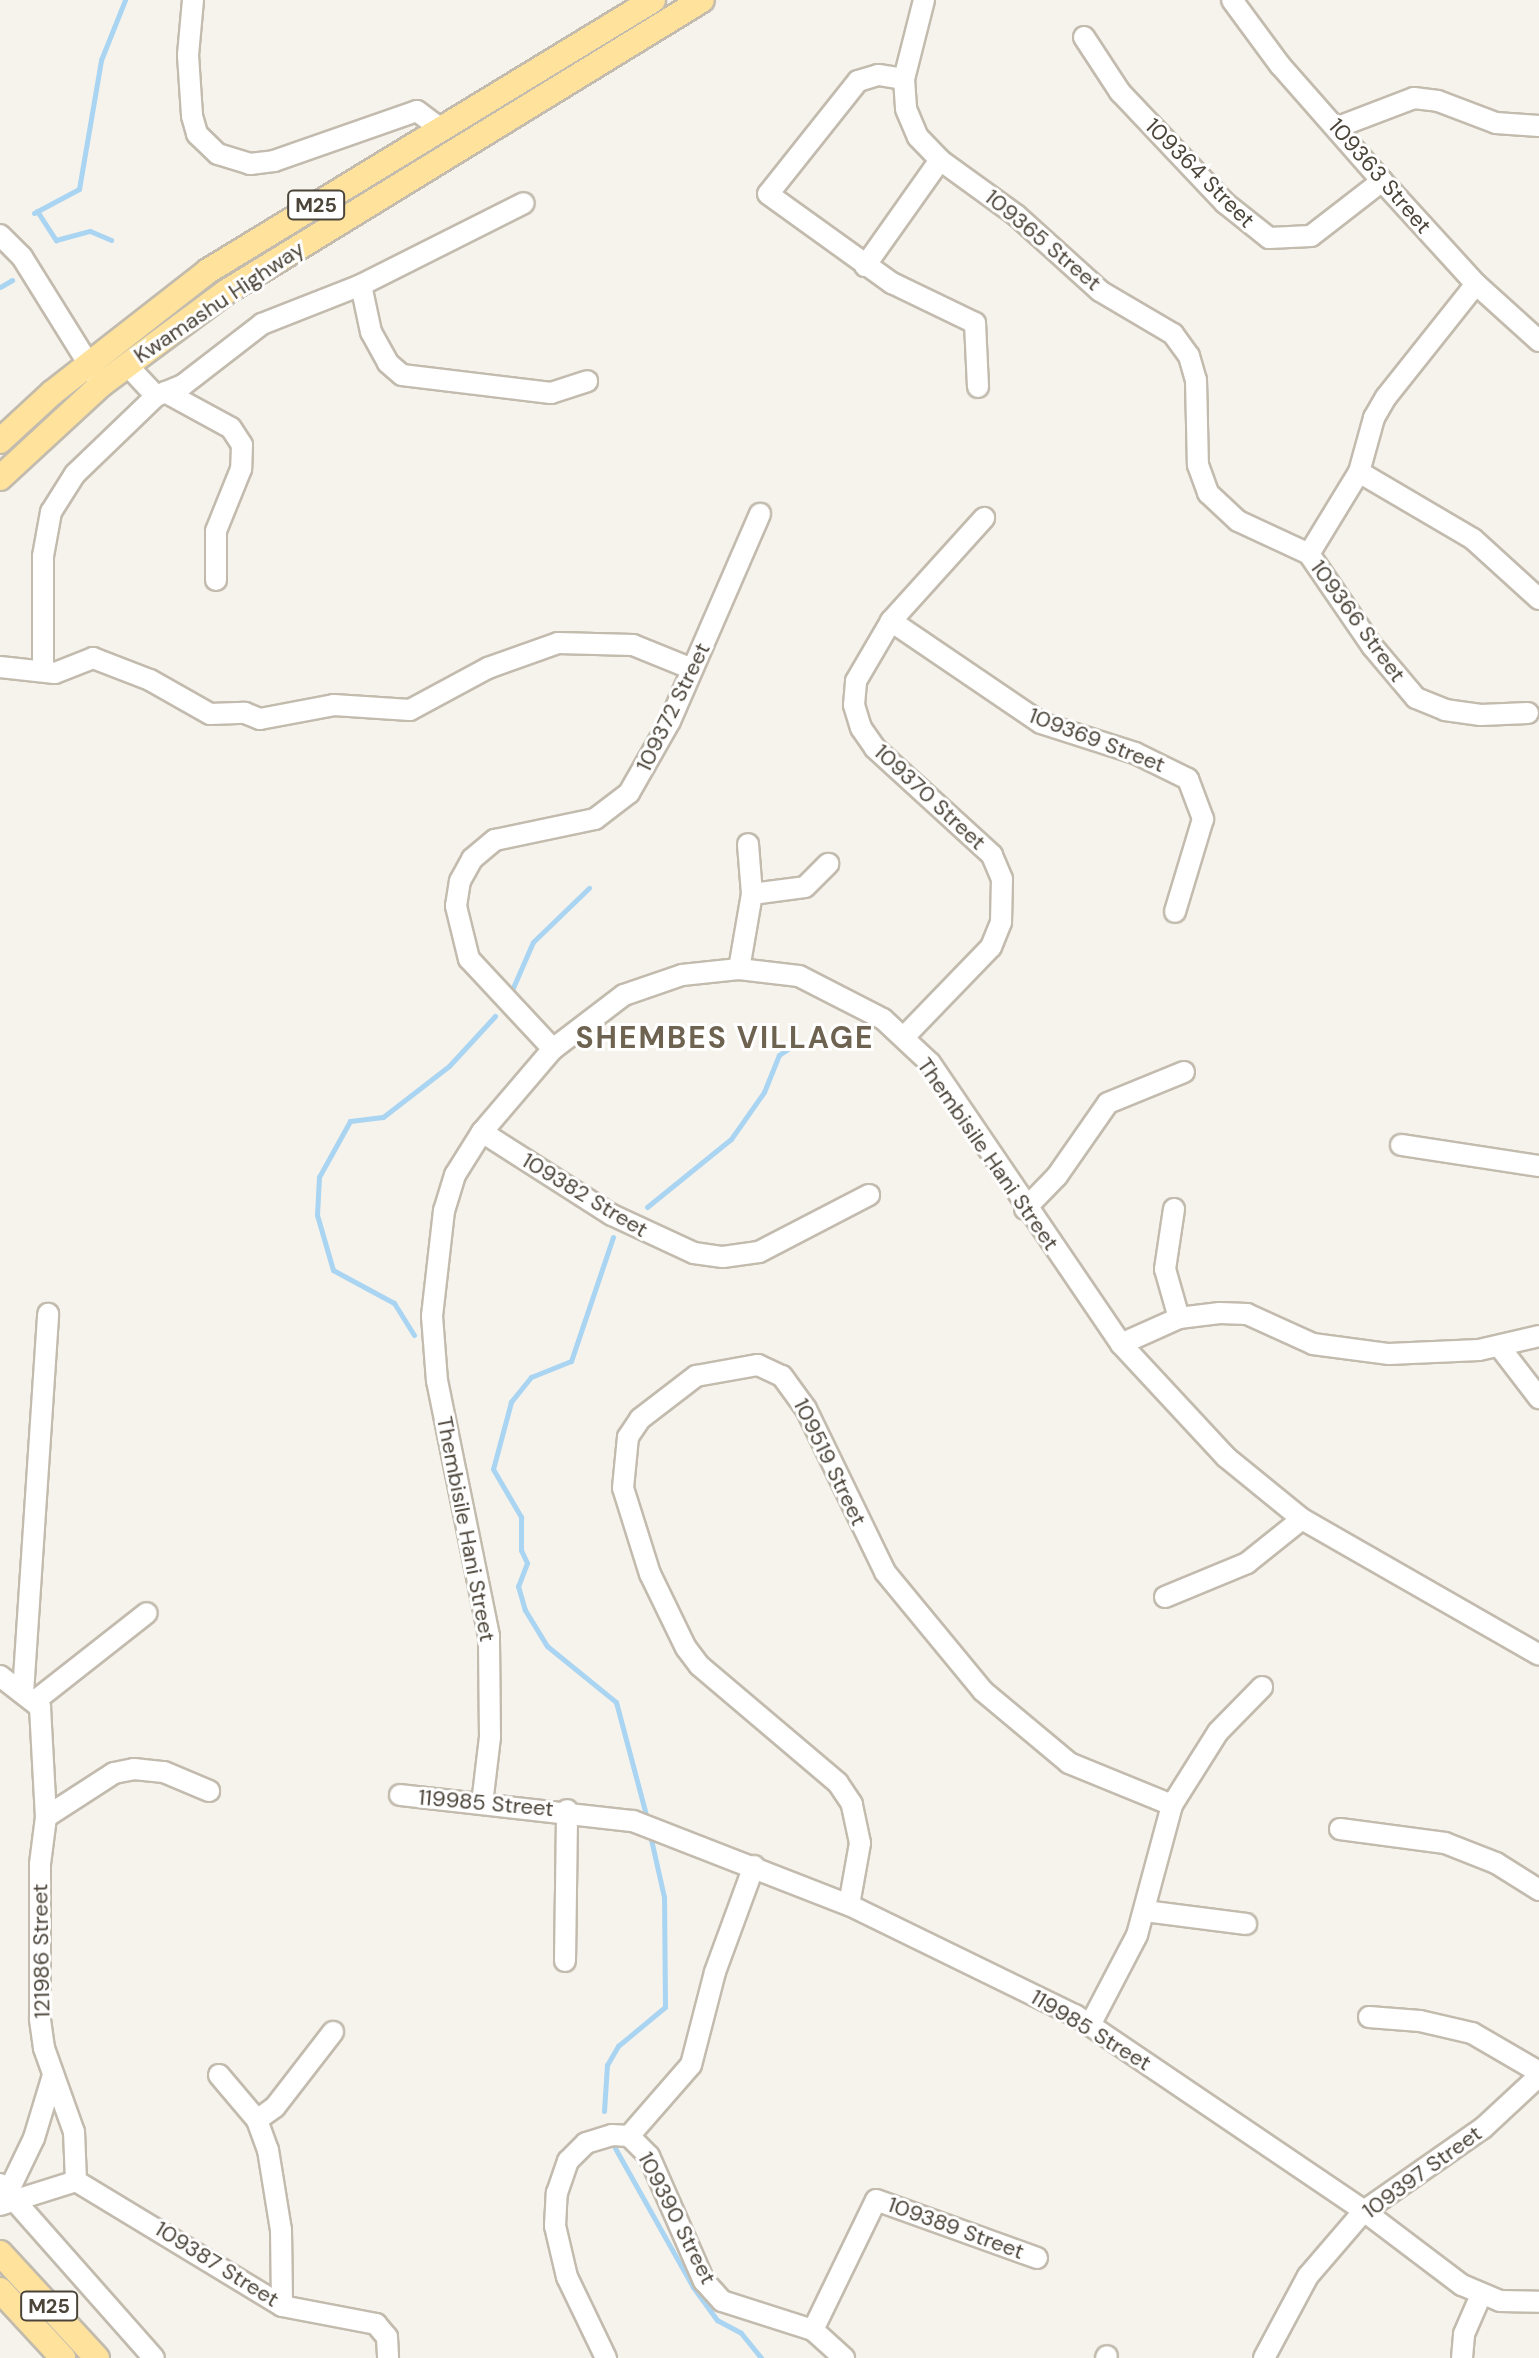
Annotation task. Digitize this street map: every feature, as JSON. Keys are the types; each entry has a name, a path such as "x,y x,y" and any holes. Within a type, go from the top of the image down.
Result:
{"main road":[{"name":"Kwamashu Highway","path":"0,441 88,363 208,271 653,0"},
{"name":"Kwamashu Highway","path":"0,478 102,384 226,292 702,0"},
{"name":"M25","path":"0,2253 97,2358"},
{"name":"M25","path":"0,2290 63,2358"}],"street":[{"path":"193,0 188,55 192,116 203,143 235,161 274,161 417,111 441,129"},
{"name":"109365 Street","path":"924,0 904,79 910,122 940,160 1016,215 1100,291 1173,334 1189,356 1196,380 1198,465 1208,493 1238,521 1309,554"},
{"name":"109363 Street","path":"1232,0 1280,65 1338,127 1382,181 1476,284 1539,341"},
{"name":"109364 Street","path":"1084,37 1120,92 1225,203 1269,238 1311,236 1382,181"},
{"path":"904,79 878,75 858,81 772,185 771,197 865,266 975,323 978,387"},
{"path":"1338,127 1414,98 1438,101 1496,123 1539,126"},
{"path":"865,266 940,160"},
{"path":"43,671 43,556 51,512 75,474 161,394 192,380 262,324 361,285 524,203"},
{"path":"0,235 22,257 102,384"},
{"name":"109366 Street","path":"1476,284 1386,397 1374,418 1359,472 1309,554 1363,634 1416,698 1457,712 1528,713"},
{"path":"361,285 371,332 388,363 402,375 551,393 587,381"},
{"path":"127,365 161,394 231,428 242,445 241,469 216,531 216,580"},
{"path":"1359,472 1473,539 1539,599"},
{"name":"109372 Street","path":"553,1049 469,959 456,906 460,881 472,859 495,840 595,819 616,806 656,750 760,514"},
{"name":"109370 Street","path":"904,1037 991,947 1004,902 992,855 889,763 861,728 854,705 856,681 891,621 984,518"},
{"name":"109369 Street","path":"891,621 1041,723 1135,753 1188,779 1203,819 1175,912"},
{"path":"0,667 65,670 93,658 150,680 210,714 245,713 260,719 334,705 410,710 488,668 558,643 589,642 653,650 692,669"},
{"path":"739,969 752,894 748,844"},
{"path":"752,894 805,887 828,864"},
{"name":"Thembisile Hani Street","path":"482,1804 491,1722 489,1636 437,1381 432,1316 444,1211 455,1175 482,1132 553,1049 604,1007 640,986 682,975 739,969 799,976 825,986 904,1037 930,1063 1025,1209 1121,1344 1226,1457 1302,1519 1539,1655"},
{"path":"1025,1209 1057,1176 1108,1103 1184,1072"},
{"name":"109382 Street","path":"482,1132 612,1215 694,1253 723,1257 759,1252 869,1195"},
{"path":"1401,1145 1539,1166"},
{"path":"1174,1209 1165,1269 1179,1318"},
{"path":"1121,1344 1179,1318 1238,1312 1313,1344 1389,1354 1499,1346 1539,1336"},
{"name":"121986 Street","path":"48,1314 29,1697 42,1713 46,1817 40,1864 40,2018 53,2075 74,2132 76,2181"},
{"path":"1499,1346 1539,1398"},
{"name":"109519 Street","path":"849,1905 860,1843 852,1804 838,1783 699,1665 686,1648 650,1574 623,1488 628,1437 640,1419 696,1376 758,1365 790,1383 885,1572 983,1691 1069,1763 1172,1805"},
{"path":"1165,1597 1228,1574 1302,1519"},
{"path":"0,1676 29,1697 147,1613"},
{"path":"1090,2025 1145,1911 1172,1805 1218,1732 1262,1687"},
{"path":"46,1817 114,1773 134,1769 164,1772 209,1791"},
{"name":"119985 Street","path":"400,1795 567,1810 633,1821 849,1905 1090,2025 1364,2211 1481,2295"},
{"path":"565,1961 567,1810"},
{"path":"1340,1829 1445,1843 1496,1863 1539,1890"},
{"path":"629,2136 691,2065 715,1972 754,1866"},
{"path":"1145,1911 1246,1924"},
{"path":"1369,2017 1420,2021 1472,2033 1539,2074"},
{"path":"257,2120 275,2107 333,2032"},
{"name":"109397 Street","path":"1264,2358 1308,2276 1364,2211 1483,2128 1539,2074"},
{"path":"6,2195 34,2138 53,2075"},
{"path":"219,2075 257,2120 268,2150 281,2230 282,2306"},
{"name":"109390 Street","path":"606,2358 567,2277 555,2226 557,2193 568,2161 586,2143 612,2135 629,2136 649,2156 704,2281 722,2301 813,2330 844,2358"},
{"path":"6,2195 76,2181"},
{"name":"109387 Street","path":"76,2181 282,2306 376,2324 387,2337 388,2358"},
{"path":"6,2195 154,2358"},
{"name":"109389 Street","path":"813,2330 876,2200 1037,2258"},
{"path":"1462,2358 1464,2334 1481,2295 1539,2302"}],"waterway":[{"path":"34,213 79,189 101,60 125,0"},
{"path":"37,211 56,240 90,231 111,240"},
{"path":"0,287 12,280"},
{"path":"512,990 533,942 589,888"},
{"path":"414,1335 394,1303 333,1270 317,1215 319,1177 350,1121 383,1117 449,1066 495,1016"},
{"path":"647,1207 731,1139 764,1092 779,1055 791,1047"},
{"path":"613,1237 571,1361 531,1377 511,1402 493,1469 521,1517 521,1550 527,1563 518,1586 525,1610 547,1646 616,1702 648,1822"},
{"path":"604,2111 607,2065 618,2046 665,2007 664,1897 650,1835"},
{"path":"615,2148 693,2287 717,2320 741,2333 761,2358"}],"district":[{"name":"SHEMBES VILLAGE","path":"725,1038"}]}
